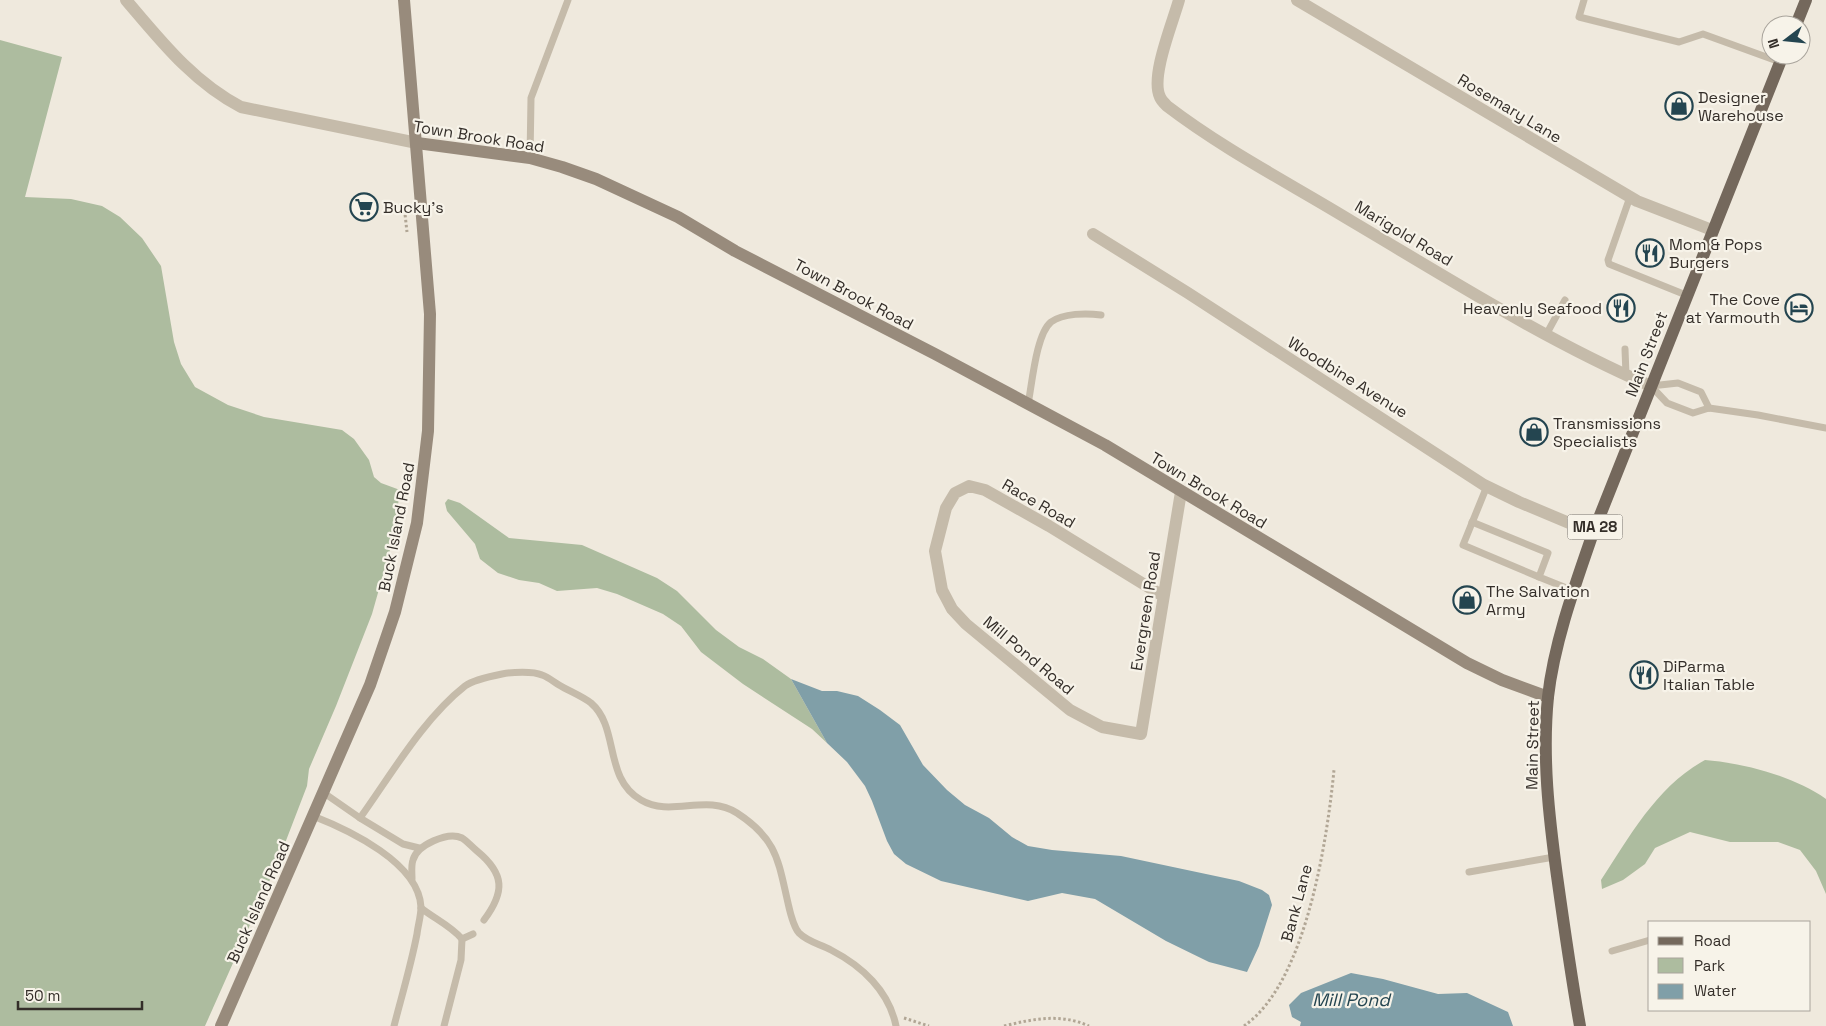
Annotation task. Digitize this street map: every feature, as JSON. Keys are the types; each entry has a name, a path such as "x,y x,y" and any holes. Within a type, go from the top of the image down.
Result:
{"main road":[{"name":"Buck Island Road","path":"221,1026 324,793 385,644 407,570 424,478 430,382 430,314 404,0"},
{"path":"1800,15 1806,0"},
{"name":"Main Street","path":"1580,1026 1554,857 1546,770 1548,697 1574,591 1593,532 1779,65"},
{"name":"Town Brook Road","path":"417,143 530,158 596,179 670,212 735,251 1105,445 1460,659 1502,680 1548,697"}],"street":[{"name":"Town Brook Road","path":"126,0 189,72 220,97 241,108 417,143"},
{"name":"Marigold Road","path":"1179,0 1161,63 1158,87 1160,97 1167,106 1254,164 1546,335 1651,386"},
{"name":"Rosemary Lane","path":"1297,0 1630,197 1712,230"},
{"name":"Woodbine Avenue","path":"1093,234 1487,486 1593,532"},
{"name":"Race Road","path":"936,557 939,531 946,508 955,493 969,486 985,490 1049,526 1163,596"},
{"name":"Evergreen Road","path":"1142,734 1181,492"},
{"name":"Mill Pond Road","path":"936,557 942,590 952,609 966,624 1016,667 1070,710 1102,727 1142,734"}],"lane":[{"path":"530,158 531,98 568,0"},
{"path":"1584,0 1578,17 1679,42 1703,34 1761,52"},
{"path":"1630,197 1608,260 1611,266 1686,295"},
{"path":"1546,335 1566,300"},
{"path":"1028,404 1040,341 1052,322 1066,316 1091,313 1101,315"},
{"path":"1625,349 1626,375"},
{"path":"1651,386 1678,383 1701,392 1709,408"},
{"path":"1651,386 1667,403 1693,413 1709,408 1826,428"},
{"path":"1487,486 1463,545 1574,591"},
{"path":"1472,522 1548,553 1539,577"},
{"path":"360,818 432,719 466,685 504,673 541,674 591,703 603,720 614,766 624,785 640,800 662,808 717,804 737,812 762,832 774,847 790,912 798,932 807,940 831,950 858,966 878,986 894,1015 896,1026"},
{"path":"324,793 403,844 419,848 452,836 462,838 485,857 498,874 499,895 484,920"},
{"path":"313,816 340,827 371,846 399,865 412,879"},
{"path":"394,1026 414,952 421,908 412,879 412,860 419,848"},
{"path":"1469,872 1554,857"},
{"path":"421,908 440,923 452,928 462,939 461,960 444,1026"},
{"path":"462,939 473,934"},
{"path":"1612,951 1648,941"}],"path":[{"path":"404,204 408,242"},
{"name":"Bank Lane","path":"1244,1026 1258,1016 1276,991 1296,953 1322,854 1329,818 1334,770"},
{"path":"894,1015 928,1026"},
{"path":"1004,1026 1033,1018 1055,1018 1079,1022 1088,1026"}],"green space":[{"path":"0,40 62,57 25,197 71,199 102,206 120,217 142,238 161,266 174,342 181,364 195,387 228,405 264,417 342,430 354,439 369,460 374,477 381,483 400,490 394,536 372,614 309,769 307,786 277,864 205,1026 0,1026"},
{"path":"448,499 460,503 509,538 582,545 657,578 677,591 716,630 739,647 763,659 791,679 827,743 812,729 743,684 701,652 681,626 663,614 617,594 597,588 557,591 539,583 519,580 498,573 480,559 475,544 447,511 445,503"},
{"path":"1705,760 1736,764 1768,772 1799,784 1826,799 1826,894 1816,871 1800,850 1778,842 1730,842 1690,832 1655,848 1645,864 1623,880 1602,889 1601,880 1646,813 1673,784"}],"water":[{"path":"791,679 822,691 837,691 858,696 880,710 900,725 923,765 947,790 965,805 989,818 1012,837 1028,846 1121,856 1239,881 1262,890 1269,895 1272,905 1259,946 1247,972 1209,962 1166,941 1095,899 1062,893 1028,901 941,881 906,864 894,854 887,841 865,786 847,762 827,743"},
{"name":"Mill Pond","path":"1351,973 1383,979 1438,994 1467,993 1508,1012 1513,1026 1300,1026 1301,1022 1292,1017 1289,1005 1301,993"}],"place":[{"name":"Designer Warehouse","path":"1679,106"},
{"name":"Bucky's","path":"364,207"},
{"name":"Mom & Pops Burgers","path":"1650,253"},
{"name":"Heavenly Seafood","path":"1621,308"},
{"name":"The Cove at Yarmouth","path":"1799,308"},
{"name":"Transmissions Specialists","path":"1534,432"},
{"name":"The Salvation Army","path":"1467,600"},
{"name":"DiParma Italian Table","path":"1644,675"}]}
